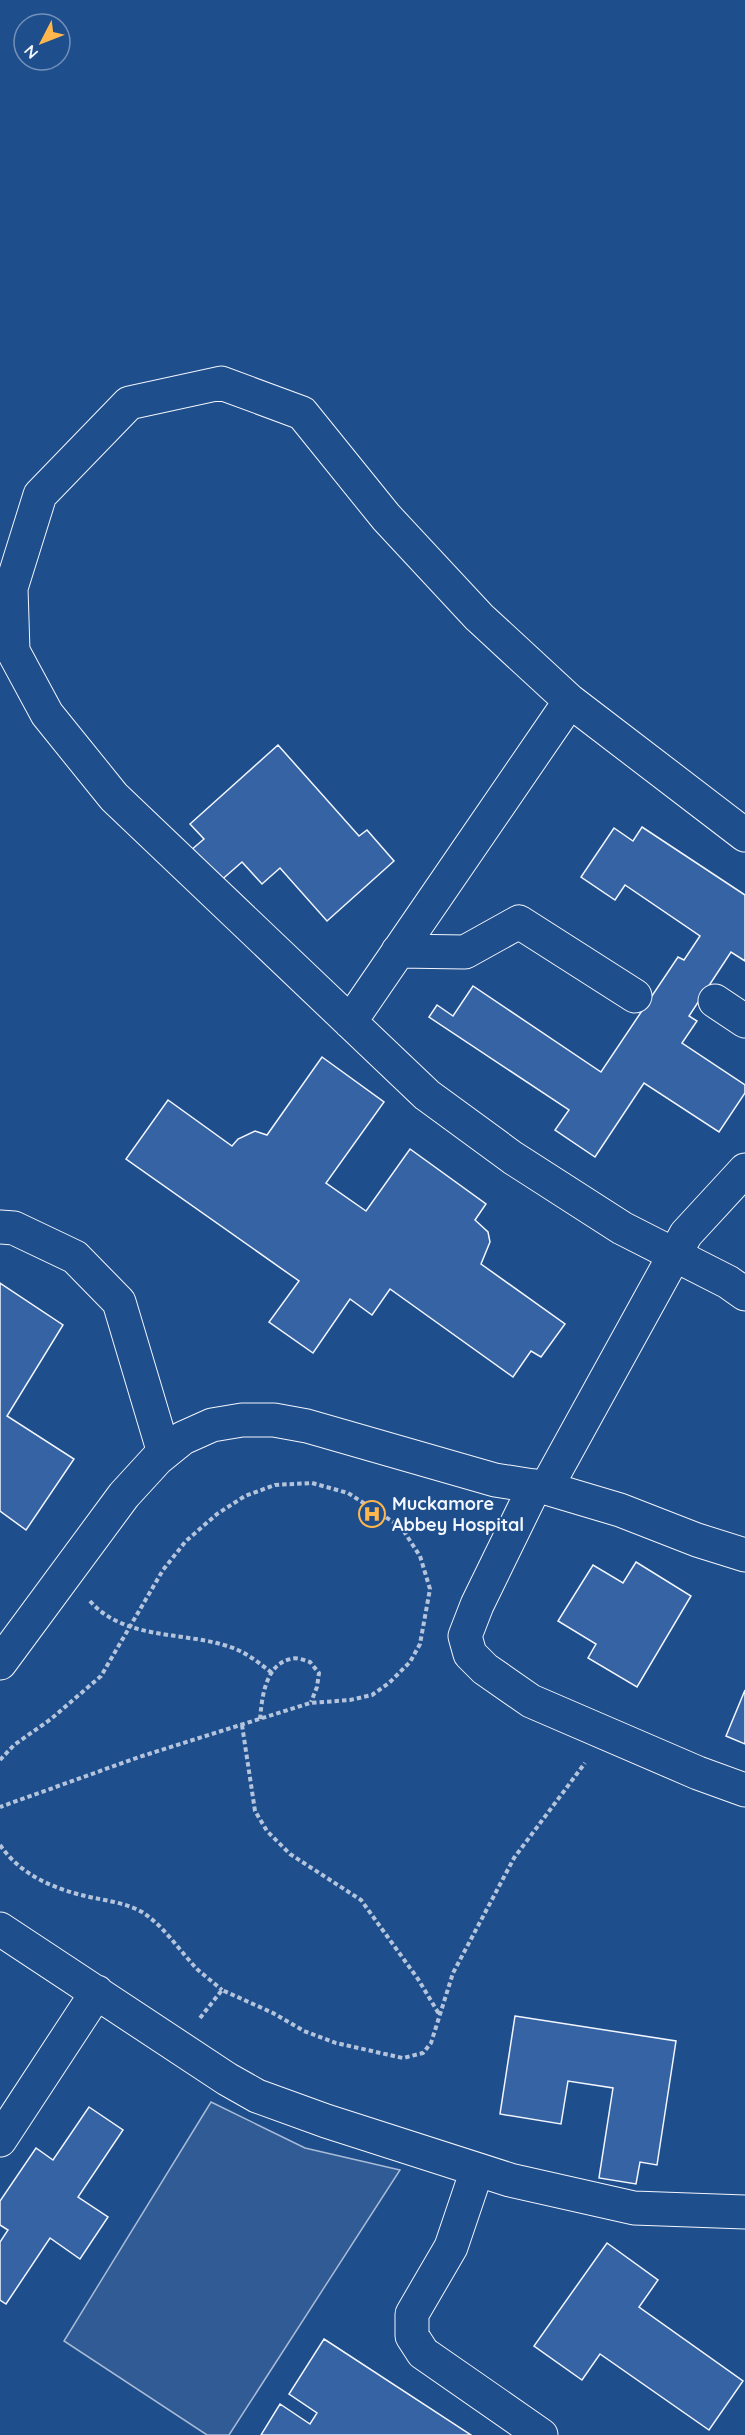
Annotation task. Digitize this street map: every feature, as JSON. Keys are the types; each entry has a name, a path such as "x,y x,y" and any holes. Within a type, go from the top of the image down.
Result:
{"lane":[{"path":"745,835 570,701 479,617 402,534 302,414 221,383 129,403 40,495 11,588 13,651 47,714 114,797 427,1095 513,1158 622,1228 728,1282 745,1294"},
{"path":"350,1022 570,701"},
{"path":"398,951 465,952 519,922 635,996"},
{"path":"715,1001 745,1021"},
{"path":"745,1170 686,1234 676,1256 540,1487 477,1605 465,1636 470,1654 485,1669 531,1701 698,1773 745,1790"},
{"path":"0,1227 14,1228 75,1257 119,1302 164,1453"},
{"path":"0,1663 124,1495 164,1453 183,1438 212,1425 243,1420 274,1420 307,1426 495,1480 540,1487 620,1510 697,1540 745,1555"},
{"path":"0,1929 227,2079 257,2096 326,2121 510,2180 634,2208 745,2212"},
{"path":"0,2140 97,1992"},
{"path":"477,2170 451,2247 412,2314 412,2336 423,2353 541,2435"}],"path":[{"path":"0,1760 14,1745 51,1719 101,1676 163,1570 186,1541 217,1514 245,1496 275,1485 312,1483 348,1493 401,1527 420,1556 430,1589 420,1644 410,1662 389,1683 372,1695 350,1700 310,1703 139,1757 0,1807"},
{"path":"89,1601 97,1609 131,1627 224,1645 250,1655 272,1673"},
{"path":"260,1719 262,1697 275,1666 292,1658 310,1662 319,1674 317,1687 310,1703"},
{"path":"242,1725 255,1811 267,1831 290,1854 361,1900 418,1979 439,2014"},
{"path":"0,1845 11,1861 37,1880 142,1912 165,1932 198,1970 222,1990 273,2013 304,2031 336,2043 404,2058 423,2053 431,2043 453,1973 514,1858 578,1775 605,1732"},
{"path":"197,2021 222,1990"}],"shaded area":[{"path":"211,2102 305,2148 400,2170 229,2435 207,2435 64,2341"}],"building":[{"path":"278,745 359,836 367,830 394,861 327,921 280,868 262,884 242,862 218,883 190,851 204,839 190,824"},
{"path":"642,827 745,895 745,961 731,952 689,1016 697,1021 682,1043 745,1085 745,1093 719,1132 644,1083 595,1157 555,1130 569,1110 429,1017 437,1005 453,1016 473,986 601,1072 678,957 684,960 700,936 625,885 615,900 581,877 614,828 633,841"},
{"path":"322,1057 384,1102 326,1183 366,1211 410,1149 486,1204 475,1220 488,1232 490,1242 481,1264 565,1324 541,1357 531,1351 513,1377 390,1289 372,1315 350,1299 313,1353 269,1322 299,1281 126,1159 168,1100 232,1146 238,1139 255,1131 267,1135"},
{"path":"0,1283 63,1325 7,1416 74,1459 26,1530 0,1511"},
{"path":"636,1562 691,1596 637,1687 588,1658 596,1644 558,1621 593,1565 623,1583"},
{"path":"745,1690 745,1744 726,1736"},
{"path":"515,2016 676,2041 657,2165 640,2162 636,2184 599,2178 613,2088 568,2081 561,2124 500,2114"},
{"path":"89,2107 123,2130 78,2197 108,2217 80,2259 50,2238 6,2304 0,2300 0,2242 8,2230 0,2225 0,2201 36,2148 53,2160"},
{"path":"607,2243 658,2280 639,2307 743,2381 709,2430 600,2354 582,2380 534,2346"},
{"path":"324,2339 471,2435 261,2435 280,2404 310,2424 317,2413 289,2394"}],"place":[{"name":"Muckamore Abbey Hospital","path":"372,1514"}]}
